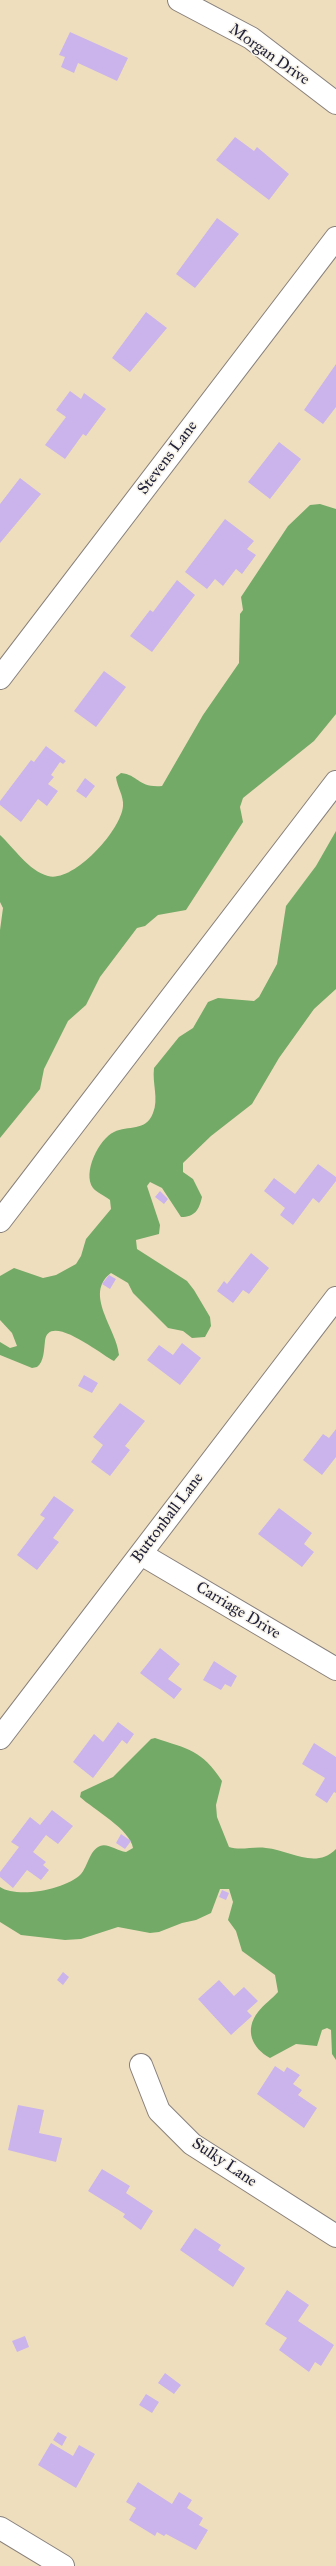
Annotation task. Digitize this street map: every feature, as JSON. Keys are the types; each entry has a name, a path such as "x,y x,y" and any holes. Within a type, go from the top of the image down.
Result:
{"street":[{"name":"Morgan Drive","path":"180,0 251,38 336,103"},
{"name":"Stevens Lane","path":"0,678 336,238"},
{"path":"0,1221 336,782"},
{"name":"Buttonball Lane","path":"0,1738 336,1298"},
{"name":"Carriage Drive","path":"141,1554 336,1669"},
{"name":"Sulky Lane","path":"141,2065 159,2111 192,2144 336,2236"},
{"path":"0,2528 63,2566"}],"green space":[{"path":"320,504 336,509 336,714 314,741 243,798 240,807 243,822 186,910 158,915 145,926 137,928 100,977 86,1005 68,1021 44,1069 40,1089 0,1138 0,930 3,908 0,902 0,835 34,869 48,876 58,876 70,872 82,864 105,841 114,828 123,806 116,777 121,773 127,774 148,785 162,786 203,715 239,663 240,614 243,610 241,597 288,526 310,505"},
{"path":"336,831 336,989 314,1009 279,1058 252,1104 211,1136 183,1163 183,1172 193,1179 202,1197 196,1212 190,1216 181,1217 162,1188 150,1182 147,1186 160,1225 159,1234 136,1240 137,1249 187,1281 194,1290 210,1317 211,1326 205,1337 192,1338 183,1331 168,1328 133,1293 128,1283 111,1273 103,1281 100,1291 104,1312 117,1345 119,1355 114,1361 88,1344 65,1333 55,1331 48,1333 42,1359 37,1367 32,1368 0,1355 0,1342 10,1348 17,1346 12,1333 0,1320 0,1276 14,1268 43,1278 56,1275 76,1264 81,1256 86,1239 111,1209 110,1200 94,1190 90,1182 91,1166 98,1149 108,1136 114,1132 141,1126 150,1119 155,1108 154,1068 179,1037 193,1028 208,1002 218,998 254,1001 259,997 277,964 286,906 316,866"},
{"path":"155,1738 185,1748 201,1757 215,1771 222,1781 216,1805 217,1817 229,1847 238,1849 275,1849 302,1857 311,1858 320,1858 328,1855 336,1849 336,2060 332,2054 331,2030 327,2028 322,2030 317,2046 296,2044 270,2058 255,2044 252,2038 251,2025 260,2009 278,1992 275,1975 242,1951 236,1931 228,1920 233,1902 229,1889 220,1889 211,1913 196,1920 182,1923 159,1932 150,1933 118,1927 81,1939 65,1940 21,1935 0,1922 0,1887 8,1891 18,1892 42,1891 54,1888 65,1884 81,1874 96,1848 103,1845 126,1852 133,1848 131,1841 126,1834 111,1820 80,1797 81,1792 113,1777 151,1739"}],"building":[{"path":"70,32 128,58 117,81 78,63 74,73 61,67 65,57 59,55"},
{"path":"235,137 254,151 257,147 289,174 269,200 216,160"},
{"path":"217,218 239,234 195,288 176,274"},
{"path":"146,312 167,328 130,372 112,358"},
{"path":"336,364 336,407 323,424 304,410"},
{"path":"70,391 81,399 84,393 106,409 86,436 83,434 65,459 45,445 66,417 56,410"},
{"path":"279,442 301,459 270,499 248,482"},
{"path":"20,478 41,494 0,543 0,504"},
{"path":"225,519 254,541 247,549 256,555 242,574 236,569 223,586 215,579 207,589 185,572"},
{"path":"177,580 195,595 152,652 130,636 150,610 153,612"},
{"path":"104,671 126,687 96,727 74,711"},
{"path":"46,746 66,761 63,764 60,762 51,775 54,777 48,784 58,791 47,806 38,799 21,822 0,805 0,801 31,760 34,762"},
{"path":"85,778 95,786 86,798 76,791"},
{"path":"318,1164 336,1177 336,1181 319,1203 313,1198 293,1225 280,1215 285,1208 264,1191 274,1178 295,1194"},
{"path":"160,1191 168,1199 164,1204 155,1197"},
{"path":"251,1253 269,1268 249,1294 243,1290 233,1303 217,1291 224,1281 227,1284"},
{"path":"109,1275 116,1279 110,1289 102,1284"},
{"path":"182,1343 201,1358 180,1385 147,1360 159,1345 173,1355"},
{"path":"84,1375 98,1383 92,1393 78,1386"},
{"path":"120,1403 145,1421 125,1446 130,1450 110,1476 91,1462 103,1445 93,1437"},
{"path":"336,1429 336,1457 322,1475 303,1460 323,1434 329,1438"},
{"path":"54,1496 74,1510 53,1538 59,1542 37,1570 17,1555 45,1518 40,1515"},
{"path":"279,1508 312,1533 304,1544 314,1552 302,1567 258,1534"},
{"path":"160,1648 180,1664 168,1679 182,1689 174,1699 140,1673"},
{"path":"214,1661 237,1676 231,1687 225,1684 221,1690 203,1680"},
{"path":"118,1722 134,1734 127,1744 122,1740 93,1778 73,1762 94,1734 103,1742"},
{"path":"314,1743 336,1757 336,1793 334,1792 327,1803 315,1795 325,1778 302,1764"},
{"path":"52,1810 73,1826 58,1844 46,1835 33,1852 46,1862 43,1865 49,1870 41,1880 27,1870 13,1888 0,1877 0,1872 19,1847 11,1842 30,1817 40,1825"},
{"path":"121,1834 131,1841 125,1849 116,1843"},
{"path":"222,1890 229,1893 226,1900 219,1897"},
{"path":"63,1972 69,1977 63,1985 57,1980"},
{"path":"219,1980 234,1996 244,1987 258,2001 247,2011 252,2016 231,2035 198,1999"},
{"path":"275,2066 284,2072 287,2067 300,2075 293,2084 302,2090 298,2095 317,2108 304,2128 257,2094"},
{"path":"18,2105 44,2110 39,2133 62,2138 56,2162 8,2150"},
{"path":"102,2169 130,2186 126,2193 153,2211 141,2230 123,2217 125,2214 88,2191"},
{"path":"195,2228 221,2245 218,2250 245,2268 233,2287 180,2250"},
{"path":"287,2290 309,2305 298,2321 334,2345 321,2366 315,2362 309,2372 279,2350 287,2338 265,2324"},
{"path":"25,2336 29,2347 17,2352 12,2341"},
{"path":"165,2373 181,2385 174,2394 158,2383"},
{"path":"146,2394 159,2402 152,2413 139,2405"},
{"path":"58,2432 67,2437 62,2446 53,2440"},
{"path":"51,2443 73,2456 79,2445 95,2454 76,2488 38,2465"},
{"path":"138,2482 172,2504 179,2492 192,2500 187,2508 203,2518 199,2525 208,2530 196,2550 166,2534 164,2536 157,2532 155,2536 129,2520 136,2508 126,2502"}]}
